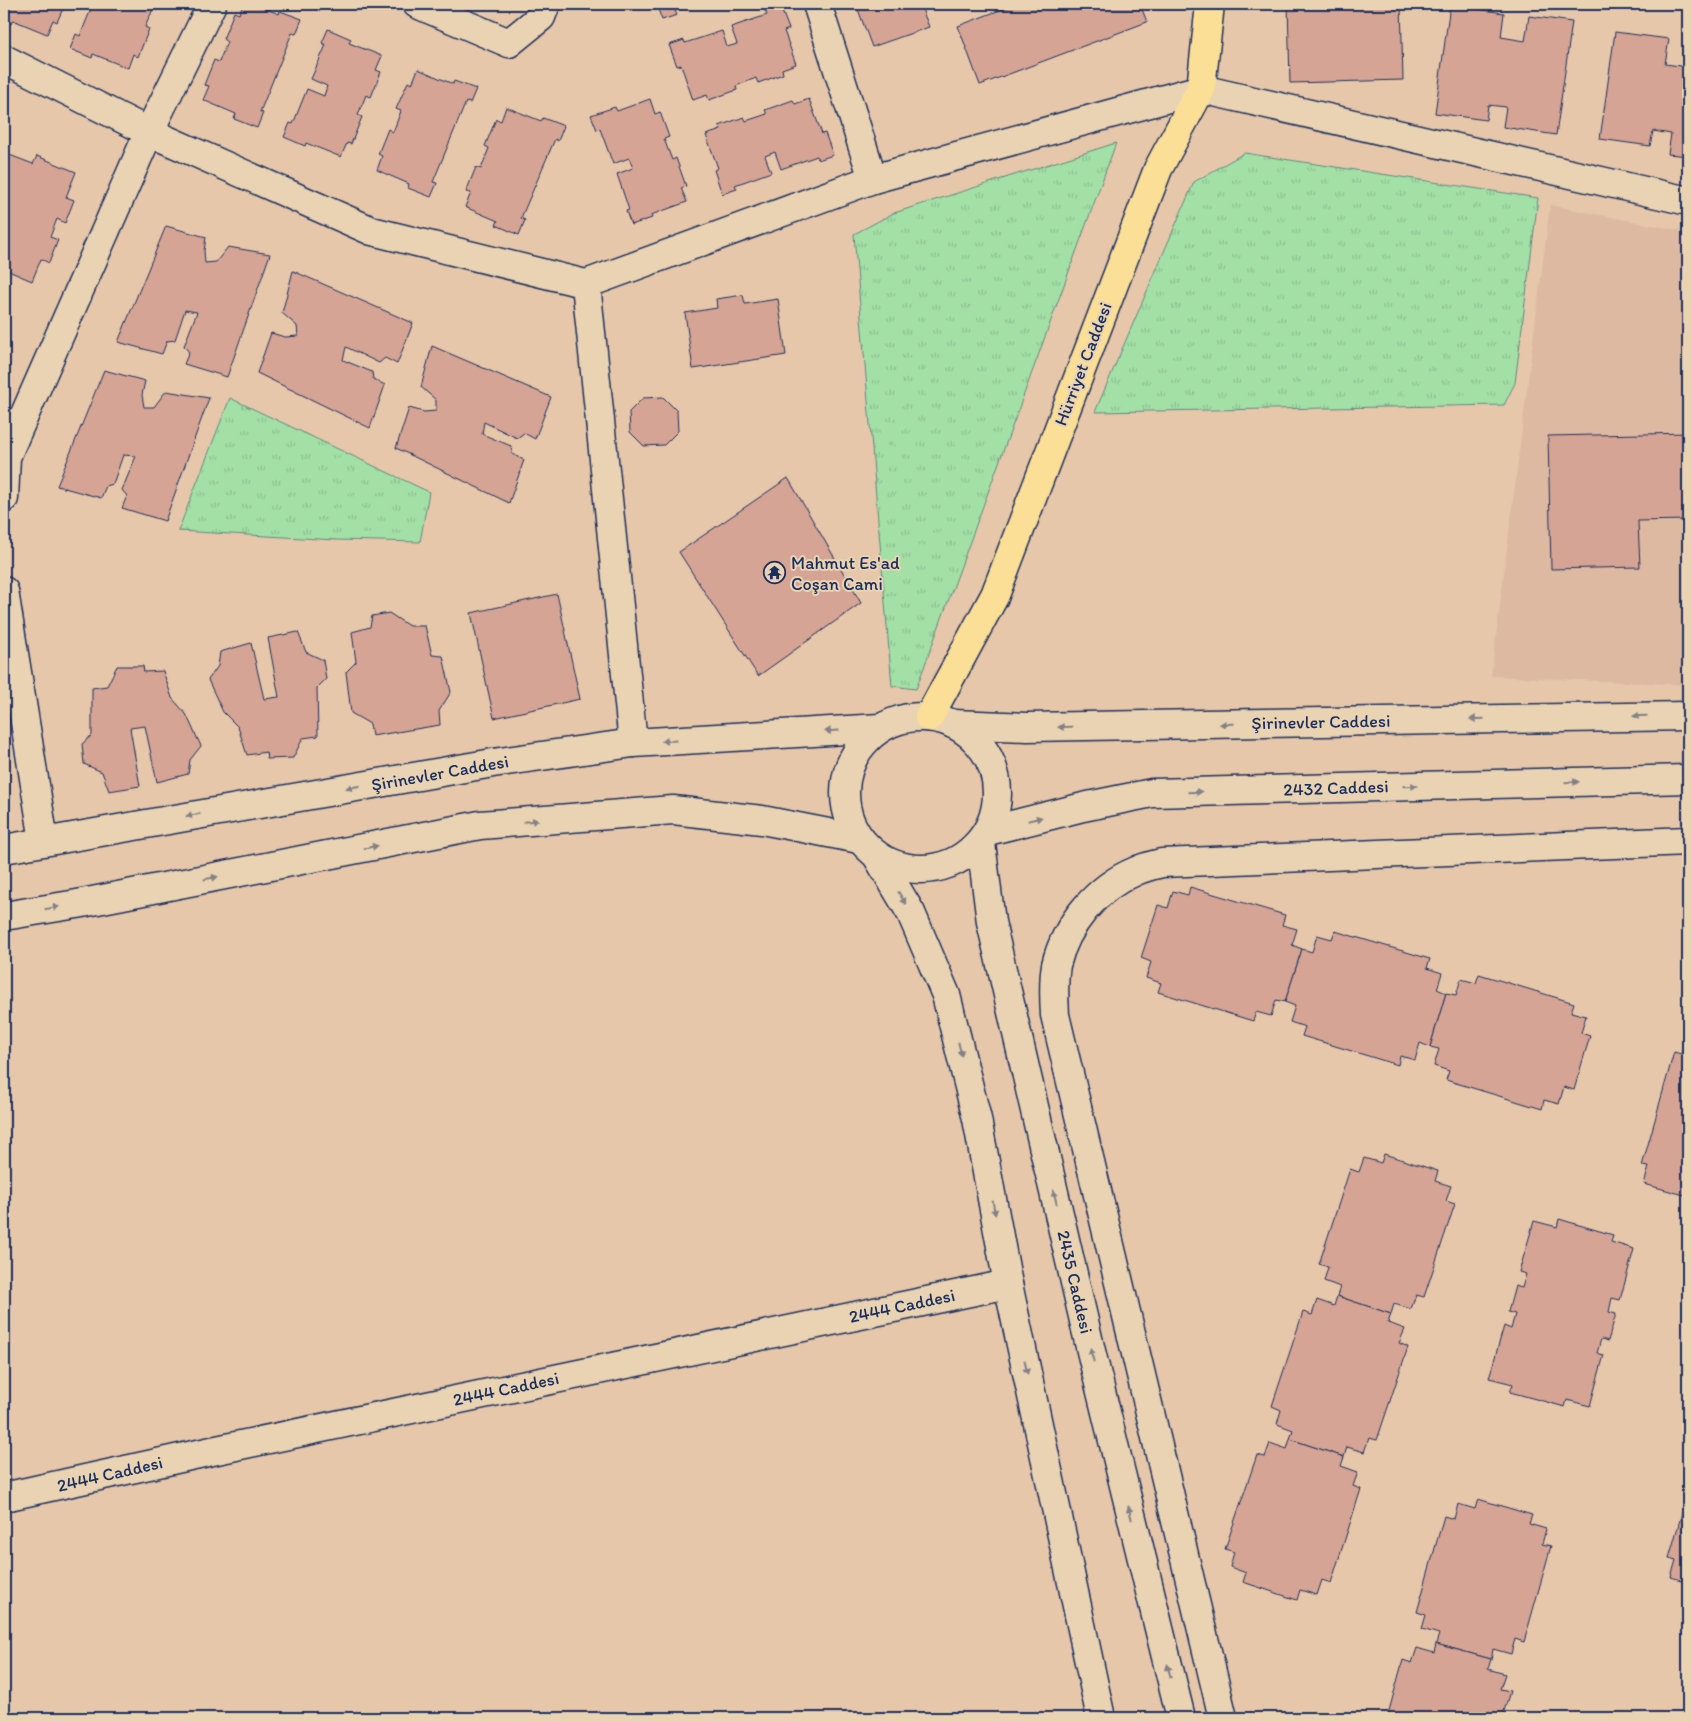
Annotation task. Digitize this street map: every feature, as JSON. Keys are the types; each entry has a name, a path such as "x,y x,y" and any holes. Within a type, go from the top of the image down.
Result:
{"main road":[{"name":"Hürriyet Caddesi","path":"941,720 995,595 1158,169 1201,89 1210,4"}],"street":[{"path":"4,498 5,458 149,132 212,4"},
{"path":"417,4 509,44 541,17 546,4"},
{"path":"817,4 872,178"},
{"path":"4,59 149,132 372,231 586,284 872,178 1201,89 1688,201"},
{"path":"586,284 632,743"},
{"path":"4,591 44,841"},
{"name":"Şirinevler Caddesi","path":"4,849 493,763 632,743 880,728 904,718 1027,727 1688,716"},
{"path":"4,916 77,904 480,825 673,810 762,820 868,848 900,867 926,870 950,864 972,851 985,837 997,808 998,782 990,758 974,738 941,720"},
{"name":"Şirinevler Caddesi","path":"868,848 847,816 844,792 848,767 861,745 880,728"},
{"name":"2432 Caddesi","path":"985,837 1082,808 1152,793 1688,779"},
{"name":"2435 Caddesi","path":"985,837 993,932 1091,1351 1181,1718"},
{"path":"1223,1718 1055,1015 1054,982 1056,965 1064,942 1076,919 1093,899 1113,882 1136,870 1162,863 1688,841"},
{"path":"868,848 911,913 946,995 977,1119 1008,1284 1101,1718"},
{"name":"2444 Caddesi","path":"4,1497 232,1446 1008,1284"}],"shaded area":[{"path":"1550,205 1688,232 1688,685 1491,676"}],"green space":[{"path":"1116,143 916,689 892,686 854,234 894,213"},
{"path":"1244,153 1538,198 1515,383 1504,405 1095,412 1194,182"},
{"path":"230,398 429,492 420,542 337,540 178,531"}],"building":[{"path":"4,4 65,4 57,22 53,20 47,34 13,20 11,24 4,21"},
{"path":"93,4 160,4 158,8 154,7 145,27 149,29 138,57 133,54 128,68 93,54 92,58 70,49 76,34 80,36"},
{"path":"243,4 254,4 279,14 280,11 302,19 296,34 292,33 260,112 263,113 257,128 234,119 236,114 203,100 209,86 204,85 214,60 219,62 227,42 223,39 234,12 239,14"},
{"path":"656,4 696,4 675,11 677,15 662,20"},
{"path":"856,4 920,4 929,27 872,47"},
{"path":"1016,4 1140,4 1147,22 980,85 958,26"},
{"path":"1288,4 1401,4 1403,80 1290,83"},
{"path":"1450,5 1504,13 1501,37 1525,41 1529,16 1572,22 1556,135 1503,127 1506,107 1488,105 1486,120 1435,113"},
{"path":"780,6 789,29 784,31 796,64 782,69 783,74 758,83 756,78 736,86 737,90 709,100 707,95 693,100 681,65 677,66 669,45 684,40 685,43 722,31 727,47 737,44 731,27 767,15 765,11"},
{"path":"328,29 351,39 349,43 382,56 376,70 381,72 371,97 366,95 358,115 362,117 351,144 347,143 341,157 306,143 305,146 284,137 290,123 293,124 307,89 324,96 327,86 311,79 326,45 322,43"},
{"path":"1615,32 1669,39 1665,64 1688,67 1688,156 1668,154 1671,134 1653,131 1650,146 1600,139"},
{"path":"418,69 453,84 454,81 476,89 470,103 466,102 433,182 437,183 431,197 408,188 409,184 377,170 382,156 378,154 388,129 393,132 401,111 396,109 408,82 412,84"},
{"path":"650,99 655,114 660,112 669,137 664,139 672,160 676,158 686,186 681,188 687,202 651,215 652,218 631,225 626,211 629,210 617,174 633,168 629,158 613,164 600,129 597,130 591,115 615,107 617,111"},
{"path":"809,99 822,134 825,133 833,155 818,160 817,156 781,169 775,152 765,156 771,172 735,185 737,189 722,194 714,170 718,168 706,135 721,130 719,126 744,117 746,121 767,114 765,110 793,100 795,104"},
{"path":"506,107 541,121 543,118 564,126 558,141 555,139 521,218 525,220 519,235 496,225 498,221 465,207 471,193 466,192 476,167 481,169 489,148 485,146 496,119 501,121"},
{"path":"4,143 10,146 7,154 33,164 37,156 76,172 66,197 74,200 65,223 57,219 50,237 58,240 49,263 41,259 32,281 4,269"},
{"path":"166,226 206,237 205,263 216,262 228,247 270,254 227,377 184,364 189,352 184,346 197,312 185,310 175,340 167,341 162,354 118,342"},
{"path":"293,271 413,323 397,364 385,358 379,363 346,347 343,360 372,372 373,379 385,385 370,428 257,373 271,333 285,337 298,336 297,326 282,313"},
{"path":"743,295 745,304 778,299 786,355 693,369 685,313 717,308 716,299"},
{"path":"432,346 551,397 535,439 524,433 517,438 484,422 482,434 511,446 512,454 524,460 509,503 396,448 409,408 424,412 436,411 436,400 421,387"},
{"path":"104,370 145,381 142,395 144,407 154,407 166,391 209,398 165,521 122,508 127,496 122,490 136,456 123,455 113,484 106,486 101,498 57,486"},
{"path":"663,397 677,411 678,431 664,445 644,446 630,432 629,412 643,398"},
{"path":"1688,433 1688,520 1638,521 1640,567 1551,569 1548,436"},
{"path":"788,478 861,603 758,676 679,552"},
{"path":"557,594 580,699 494,718 471,613"},
{"path":"389,613 409,626 425,626 432,655 443,656 451,692 439,711 440,725 372,736 370,724 351,713 346,672 356,662 352,632 370,627 372,616"},
{"path":"298,632 306,652 323,660 326,679 317,688 318,736 303,738 293,758 267,759 266,752 247,755 238,727 223,712 208,680 218,666 220,652 251,643 264,699 279,697 268,638"},
{"path":"117,666 143,666 144,672 163,671 172,698 186,714 201,746 190,760 188,774 157,782 145,726 130,728 140,786 109,791 102,772 84,764 82,744 92,735 92,688 107,686"},
{"path":"1190,887 1285,915 1282,925 1297,929 1292,945 1302,949 1285,1002 1276,1000 1271,1016 1256,1012 1253,1021 1158,992 1161,983 1146,978 1151,962 1141,958 1158,905 1168,908 1173,891 1188,895"},
{"path":"1335,931 1430,959 1427,968 1442,973 1437,989 1446,993 1430,1047 1420,1043 1415,1060 1400,1056 1398,1065 1302,1036 1305,1027 1290,1022 1295,1006 1285,1002 1302,949 1312,952 1317,935 1332,939"},
{"path":"1479,974 1574,1003 1571,1012 1586,1016 1581,1033 1590,1036 1574,1090 1564,1087 1559,1104 1544,1100 1542,1109 1446,1080 1449,1071 1434,1066 1439,1049 1430,1047 1446,993 1456,995 1461,979 1476,983"},
{"path":"1685,1038 1688,1039 1688,1196 1644,1184 1649,1167 1642,1166 1674,1052 1681,1054"},
{"path":"1384,1154 1438,1171 1435,1181 1451,1186 1446,1201 1455,1204 1424,1297 1416,1295 1411,1309 1394,1304 1391,1314 1337,1296 1340,1287 1324,1281 1328,1267 1319,1264 1350,1169 1359,1172 1364,1158 1381,1163"},
{"path":"1559,1219 1613,1235 1611,1242 1634,1249 1620,1300 1612,1298 1609,1312 1616,1314 1608,1341 1601,1339 1597,1353 1604,1355 1590,1406 1567,1400 1565,1407 1510,1392 1513,1384 1489,1378 1504,1326 1511,1329 1515,1314 1508,1312 1515,1286 1522,1288 1526,1274 1519,1272 1534,1221 1557,1227"},
{"path":"1337,1296 1391,1314 1388,1323 1405,1329 1399,1343 1408,1347 1377,1440 1369,1438 1364,1452 1347,1447 1344,1457 1290,1439 1293,1430 1277,1424 1281,1410 1272,1406 1303,1312 1312,1315 1317,1300 1334,1306"},
{"path":"1290,1439 1344,1457 1341,1466 1358,1472 1353,1486 1361,1489 1331,1583 1322,1580 1317,1595 1300,1590 1297,1600 1243,1582 1246,1573 1230,1567 1234,1552 1225,1549 1257,1455 1265,1457 1270,1443 1287,1449"},
{"path":"1688,1492 1688,1582 1671,1577 1676,1560 1669,1558"},
{"path":"1478,1499 1532,1515 1529,1524 1546,1529 1542,1544 1551,1546 1524,1642 1515,1639 1511,1654 1493,1649 1491,1659 1436,1644 1439,1634 1422,1629 1426,1615 1417,1612 1444,1516 1454,1519 1458,1504 1475,1509"},
{"path":"1436,1644 1491,1659 1488,1669 1505,1674 1500,1689 1510,1691 1502,1718 1387,1718 1403,1660 1412,1663 1417,1648 1434,1653"}],"place":[{"name":"Mahmut Es'ad Coşan Cami","path":"775,573"}]}
